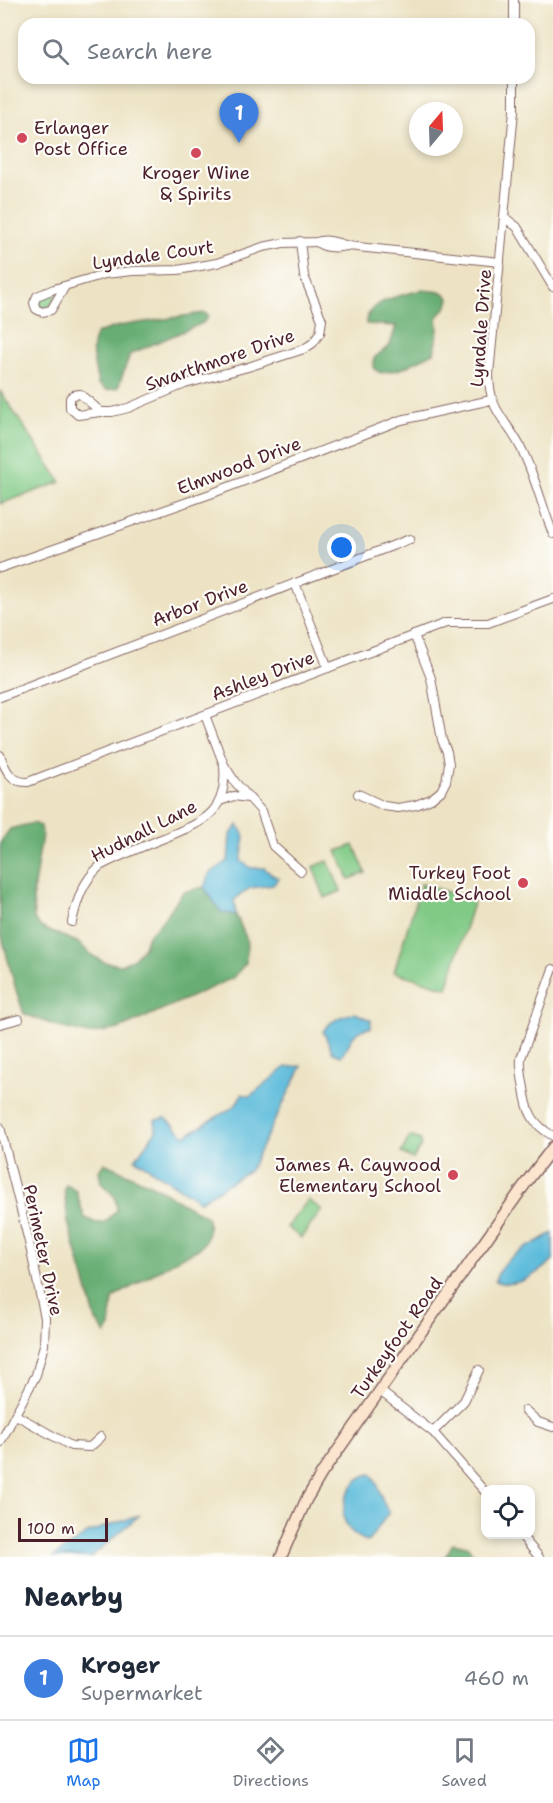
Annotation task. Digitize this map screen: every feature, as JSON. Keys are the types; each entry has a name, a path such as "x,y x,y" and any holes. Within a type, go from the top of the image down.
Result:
{"main road":[{"name":"Turkeyfoot Road","path":"281,1557 306,1500 322,1473 553,1147"}],"street":[{"path":"514,0 514,18"},
{"name":"Lyndale Drive","path":"514,84 514,111 489,374 491,400 500,418 522,448 553,534"},
{"path":"504,217 517,227 553,287"},
{"name":"Lyndale Court","path":"64,288 89,278 121,272 165,271 198,267 263,247 300,241 317,242 321,240 348,246 500,262"},
{"name":"Swarthmore Drive","path":"101,412 128,408 185,384 248,367 304,349 313,343 320,333 322,320 304,276 300,241"},
{"name":"Elmwood Drive","path":"0,568 213,493 401,420 491,400"},
{"name":"Arbor Drive","path":"0,696 410,539"},
{"path":"295,583 328,668"},
{"name":"Ashley Drive","path":"0,755 11,777 24,783 28,782 451,622 496,621 553,599"},
{"path":"358,794 384,806 398,808 416,805 431,799 441,791 446,781 449,764 442,740 431,678 414,635"},
{"name":"Hudnall Lane","path":"205,715 224,765 263,815 273,846 301,871"},
{"name":"Hudnall Lane","path":"72,922 78,896 100,866 196,825 211,814 220,801 225,787 224,765"},
{"name":"Hudnall Lane","path":"220,801 234,796 248,798"},
{"path":"553,969 521,1058 520,1072 531,1117 539,1127 553,1136"},
{"path":"0,1024 19,1019"},
{"name":"Perimeter Drive","path":"0,1127 29,1242 45,1318 44,1345 31,1388 0,1443"},
{"path":"433,1432 464,1401 479,1370"},
{"path":"380,1391 433,1432 481,1487"},
{"path":"525,1410 538,1422 553,1427"},
{"path":"16,1415 71,1446 90,1447 101,1437"},
{"path":"524,1539 538,1557"}],"green space":[{"path":"59,290 50,307 40,309 38,299"},
{"path":"421,290 443,292 449,298 447,306 437,318 438,330 434,353 401,369 381,373 374,369 374,358 390,345 396,326 366,324 368,316 372,309 387,300"},
{"path":"204,313 209,316 203,323 130,354 118,388 107,390 98,384 93,352 97,333 119,326"},
{"path":"0,391 61,482 0,504"},
{"path":"33,823 41,826 42,834 33,893 34,919 42,928 77,942 104,962 121,965 134,958 144,947 148,935 162,921 183,892 204,887 221,912 236,915 247,940 246,963 233,978 119,1029 89,1034 59,1027 24,1014 0,930 0,843 10,829"},
{"path":"354,845 366,873 349,879 337,851"},
{"path":"328,861 341,891 325,898 313,867"},
{"path":"421,884 474,900 447,988 394,972"},
{"path":"410,1136 421,1140 421,1146 413,1159 401,1153"},
{"path":"104,1163 154,1186 208,1218 208,1233 204,1244 113,1298 110,1327 106,1334 96,1321 68,1222 64,1189 66,1185 76,1190 84,1217 96,1223 105,1222 117,1210 115,1197 101,1183 99,1171"},
{"path":"308,1200 322,1210 301,1238 287,1227"},
{"path":"453,1543 467,1546 476,1557 445,1557"}],"water":[{"path":"238,825 245,837 241,861 251,868 264,868 279,878 273,885 250,888 234,900 236,915 221,912 204,887 209,874 228,861 230,835"},
{"path":"355,1013 371,1020 371,1028 359,1031 341,1056 333,1053 323,1031 337,1019"},
{"path":"302,1066 250,1170 200,1201 135,1159 156,1131 155,1120 166,1118 185,1136 235,1106 242,1094 250,1096 286,1067"},
{"path":"553,1233 553,1261 518,1282 511,1284 495,1281 498,1272 510,1258"},
{"path":"371,1474 375,1478 389,1512 368,1542 350,1530 344,1517 344,1509 352,1486 364,1476"},
{"path":"140,1515 91,1557 53,1557 90,1532"}],"place":[{"name":"Erlanger Post Office","path":"22,138"},
{"name":"Kroger","path":"239,143"},
{"name":"Kroger Wine & Spirits","path":"196,153"},
{"name":"Turkey Foot Middle School","path":"523,883"},
{"name":"James A. Caywood Elementary School","path":"453,1175"}]}
